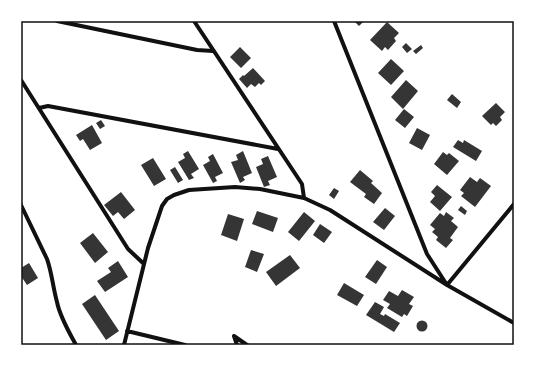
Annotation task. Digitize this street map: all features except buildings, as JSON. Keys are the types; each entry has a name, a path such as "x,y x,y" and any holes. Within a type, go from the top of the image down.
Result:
{"street":[{"path":"57,21 196,50 213,52"},
{"path":"194,21 213,52 302,184 304,198"},
{"path":"334,21 427,254 447,285"},
{"path":"21,80 128,249 144,264"},
{"path":"39,108 48,106 278,149"},
{"path":"124,345 148,248 162,206 167,199 180,192 203,188 235,186 260,189 304,198 330,210 447,285 514,323"},
{"path":"447,285 514,204"},
{"path":"21,206 47,259 57,304 76,345"},
{"path":"127,331 185,345"},
{"path":"237,345 234,336 247,345"}]}
